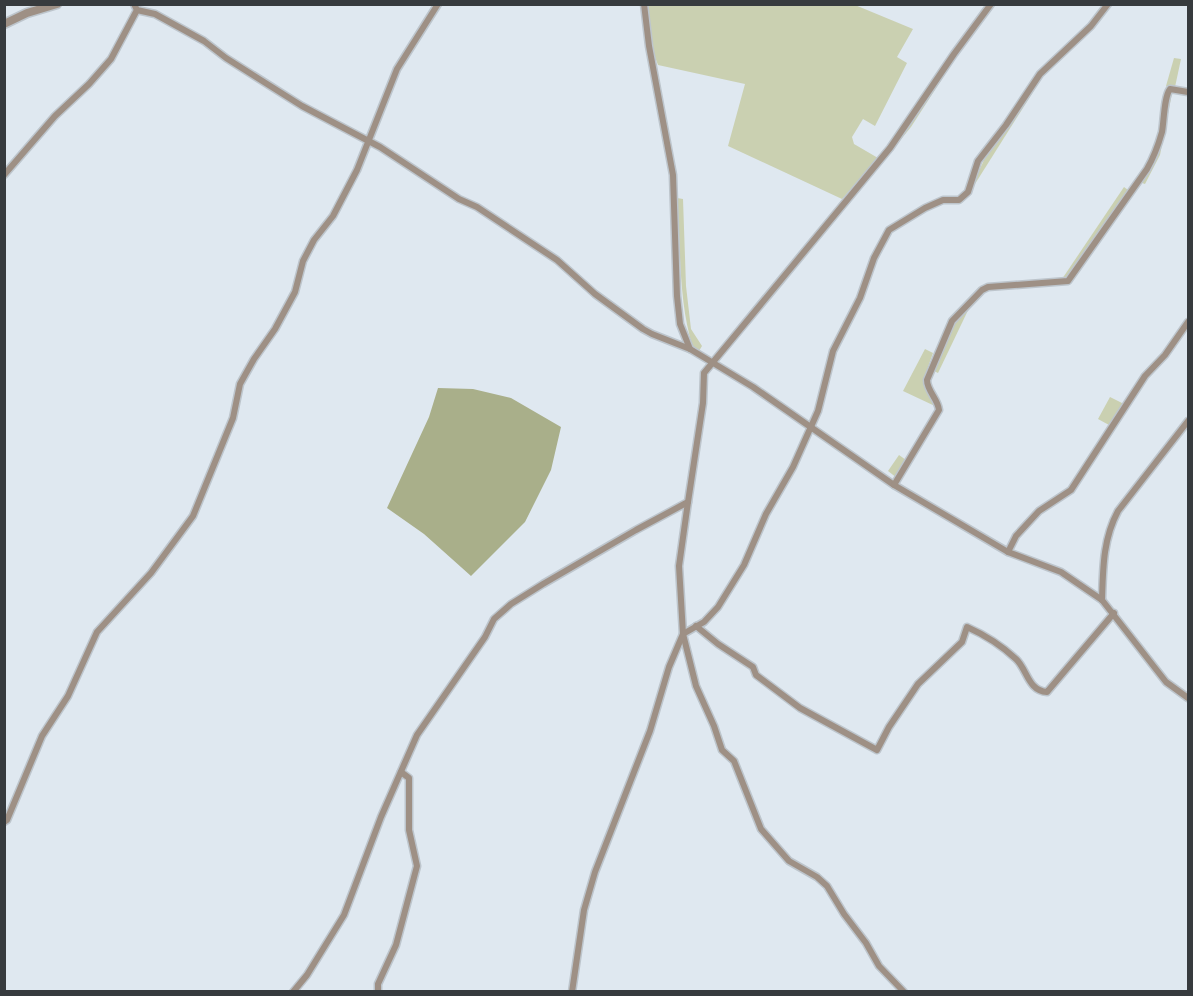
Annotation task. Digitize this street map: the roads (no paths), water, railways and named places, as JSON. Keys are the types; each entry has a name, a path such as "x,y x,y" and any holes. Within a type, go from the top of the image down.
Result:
{"street":[{"path":"4,24 27,13 57,4"},
{"path":"4,822 8,820 42,736 68,696 97,632 151,573 194,516 233,417 240,384 275,329 295,292 303,261 314,240 333,216 357,170 397,69 438,4"},
{"path":"644,4 649,46 673,175 680,324 690,349"},
{"path":"904,992 879,966 867,943 844,914 827,886 817,877 789,861 761,829 742,777 734,761 722,750 696,686 682,634 679,566 703,403 704,373 890,148 991,4"},
{"path":"572,992 584,910 595,872 650,731 669,667 682,634 704,622 718,607 744,565 766,514 793,467 811,429 818,411 833,351 860,298 874,258 889,230 925,208 943,200 959,200 968,192 978,161 1040,74 1091,26 1108,4"},
{"path":"4,175 55,116 89,84 111,59 136,7 155,14 204,41 226,58 302,106 368,141 414,168 459,199 477,207 557,261 595,294 643,329 690,349 753,387 894,485 1008,552 1061,572 1102,600 1166,682 1188,698"},
{"path":"894,485 939,410 927,385 927,380 952,321 982,290 988,287 1068,281 1156,153 1166,113 1167,92 1170,89 1188,92"},
{"path":"1008,552 1017,536 1039,511 1071,490 1145,376 1165,355 1188,322"},
{"path":"1102,600 1104,553 1111,524 1118,511 1188,421"},
{"path":"1182,429 1188,434"},
{"path":"293,992 307,975 344,915 400,772 417,735 485,637 494,618 511,604 543,584 688,502"},
{"path":"696,626 753,667 756,675 800,708 877,750 918,684 962,642 967,627 1000,645 1018,660 1028,680 1040,691 1047,692 1113,613"},
{"path":"378,992 378,984 396,945 417,866 409,830 409,778 400,772"}]}
